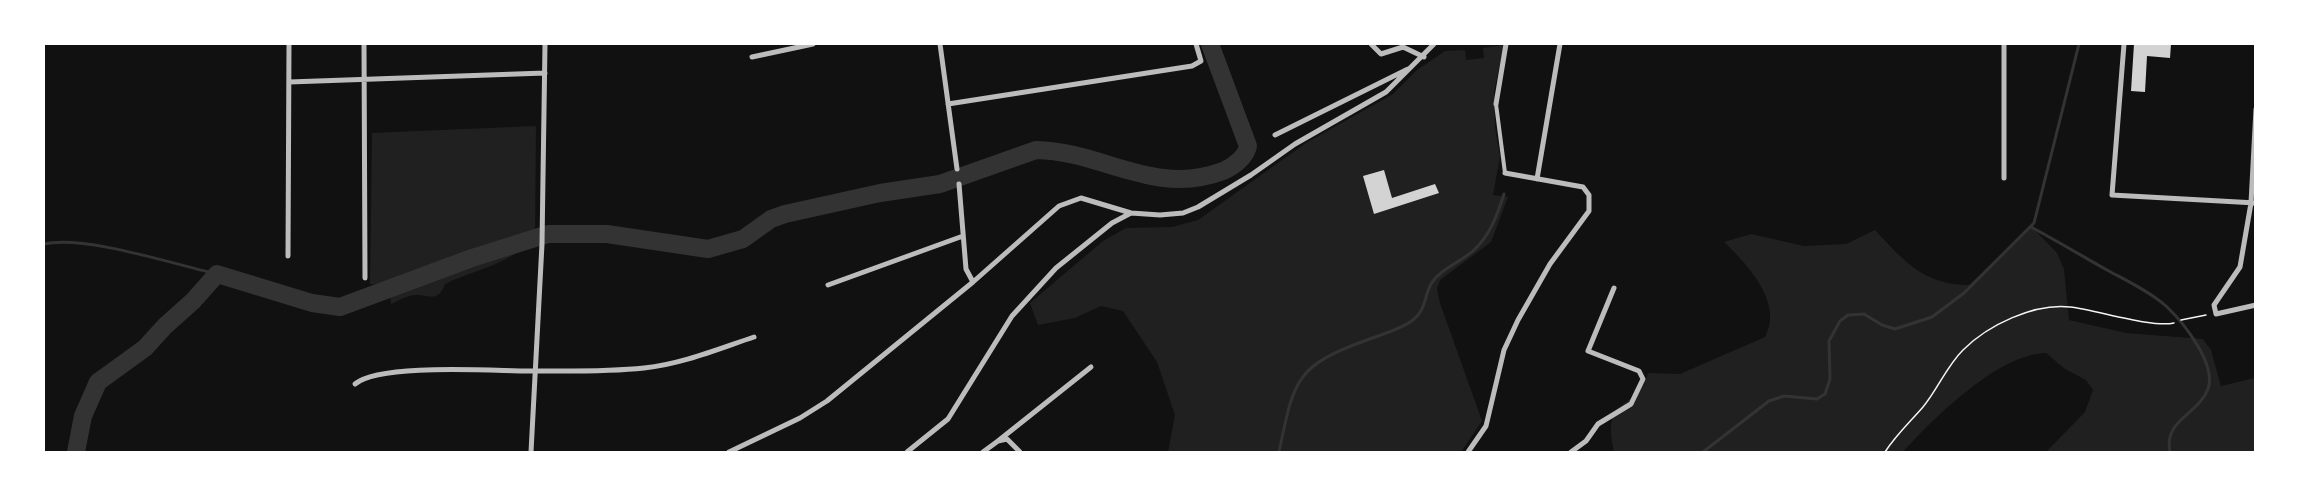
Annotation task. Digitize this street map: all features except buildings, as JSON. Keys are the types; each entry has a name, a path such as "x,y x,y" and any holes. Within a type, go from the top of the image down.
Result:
{"street":[{"path":"288,256 289,44"},
{"path":"364,44 365,278"},
{"path":"531,453 542,244 545,44"},
{"path":"752,57 813,44"},
{"path":"940,44 957,169"},
{"path":"948,104 1192,66 1201,61 1196,44"},
{"path":"1371,44 1381,54 1403,47 1424,57"},
{"path":"729,453 818,407 973,282 1049,213 1066,202 1086,199 1131,213 1174,214 1203,204 1295,144 1386,92 1424,57 1434,44"},
{"path":"1471,451 1486,426 1504,350 1518,320 1550,264 1589,211 1589,195 1583,187 1505,173 1496,104 1506,44"},
{"path":"1537,179 1560,44"},
{"path":"2004,44 2004,178"},
{"path":"2124,44 2112,195 2253,203"},
{"path":"1275,135 1409,69"},
{"path":"289,82 545,73"},
{"path":"2256,109 2253,203 2240,267 2214,305 2216,314 2256,305"},
{"path":"959,184 966,269 973,282"},
{"path":"907,453 948,419 1012,316 1056,267 1112,223 1131,213"},
{"path":"828,285 963,236"},
{"path":"1571,453 1586,441 1598,424 1630,404 1643,379 1639,371 1588,351 1614,288"},
{"path":"355,384 374,375 437,370 534,371 661,365 754,337"},
{"path":"983,453 1091,368"},
{"path":"999,441 1007,439 1020,453"}],"path":[{"path":"1885,453 1925,405 1962,351 1982,333 2033,310 2051,306 2070,307 2158,324 2174,323"},
{"path":"2181,320 2216,314"}],"shaded area":[{"path":"1504,45 1494,92 1495,127 1500,157 1493,195 1508,197 1491,242 1440,280 1437,289 1482,421 1461,452 1168,452 1175,415 1157,362 1123,311 1101,306 1075,318 1038,325 1030,303 1103,241 1126,228 1172,227 1198,220 1306,143 1393,94 1417,70 1445,51 1465,50 1466,60 1484,58 1483,48"},
{"path":"536,126 535,235 448,264 431,267 403,283 370,284 372,133"},
{"path":"2031,226 2057,253 2064,269 2069,320 2126,333 2203,339 2211,350 2221,386 2255,378 2255,452 2046,452 2085,412 2093,390 2086,380 2065,369 2046,353 2027,356 1988,376 1949,406 1903,452 1614,452 1611,433 1612,420 1616,411 1643,386 1648,373 1680,374 1765,337 1770,324 1770,311 1766,298 1743,261 1724,242 1751,234 1804,246 1846,244 1875,230 1906,261 1927,276 1953,284 1969,285"},
{"path":"527,244 500,262 445,284 438,295 432,297 412,295 391,304 390,293 462,264"}],"waterway":[{"path":"76,452 83,416 98,382 145,348 217,274 312,303 340,307 472,258 548,234 607,234 708,249 743,239 771,219 785,214 880,193 940,184 1036,150 1060,152 1128,171 1174,179 1198,178 1223,171 1238,161 1245,154 1248,146 1210,44"},
{"path":"1703,452 1769,401 1784,396 1817,399 1825,394 1830,379 1829,341 1840,321 1848,315 1864,314 1882,325 1895,329 1932,317 1964,293 2034,223 2079,44"},
{"path":"1279,452 1289,408 1301,379 1325,358 1397,329 1413,320 1420,312 1435,279 1474,250 1485,237 1496,217 1504,194"},
{"path":"2031,227 2138,286 2166,306 2197,344 2208,368 2208,389 2203,398 2172,432 2169,441 2170,452"},
{"path":"44,244 82,243 217,274"}]}
